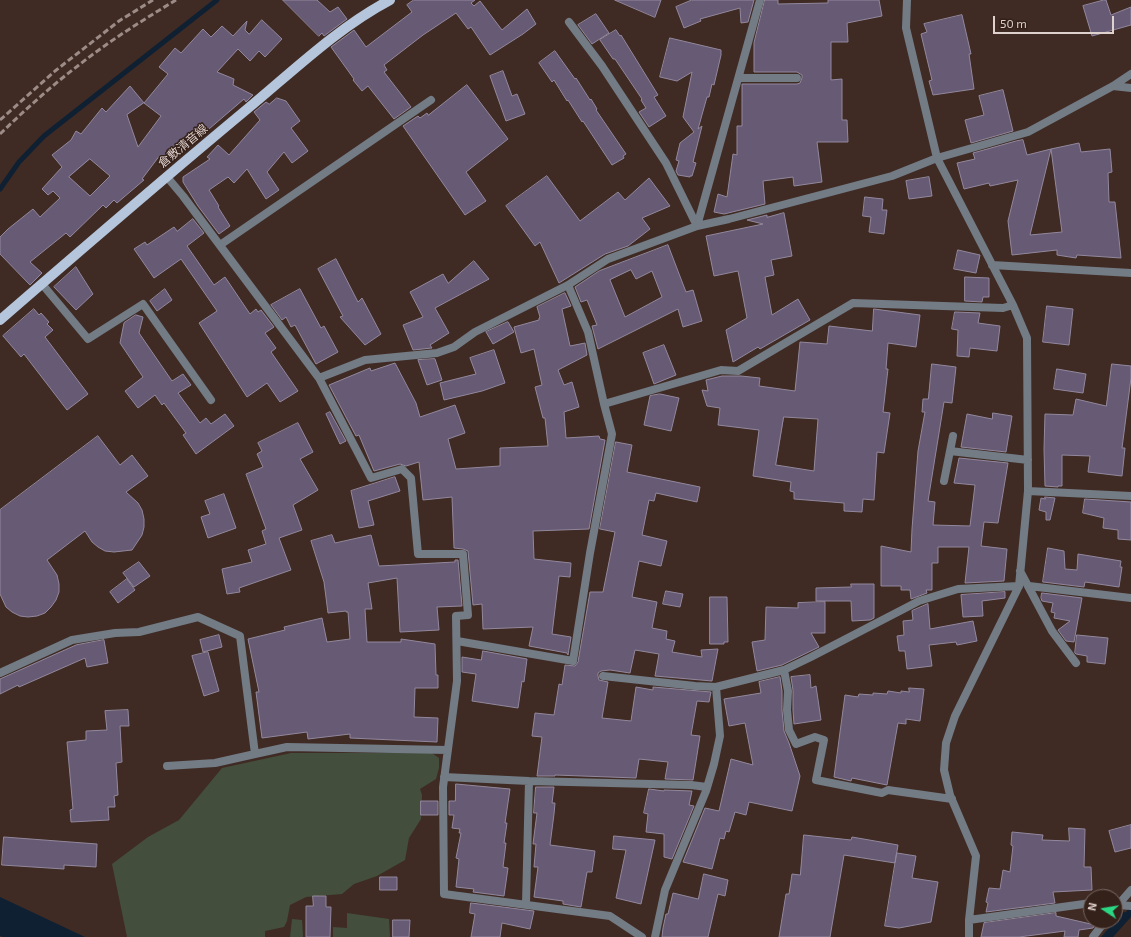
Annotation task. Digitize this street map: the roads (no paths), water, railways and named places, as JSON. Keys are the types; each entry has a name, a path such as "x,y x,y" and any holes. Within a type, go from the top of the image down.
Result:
{"main road":[{"name":"倉敷清音線","path":"0,320 333,37 375,8 390,0"}],"street":[{"path":"697,226 760,0"},
{"path":"906,0 906,28 937,158 1013,305 1027,338 1028,491 1019,586 955,716 946,743 944,770 952,799 976,856 969,920 969,937"},
{"path":"569,22 602,66 666,163 697,226"},
{"path":"319,378 365,360 437,353 454,347 475,332 568,285 608,259 697,226 892,176 937,158 1028,132 1113,86 1131,74"},
{"path":"739,78 797,78"},
{"path":"1113,86 1131,88"},
{"path":"220,245 431,100"},
{"path":"167,177 183,196 319,378 371,478 402,469 411,478 418,554 463,554 468,615 456,616 457,681 442,787 444,894 610,916 642,937"},
{"path":"992,265 1131,273"},
{"path":"42,284 88,340 143,304 211,400"},
{"path":"457,641 573,660 590,553 612,434 588,332 568,285"},
{"path":"604,404 721,370 738,371 853,303 1003,308 1013,305"},
{"path":"944,481 953,436"},
{"path":"950,451 1028,460"},
{"path":"1028,491 1131,496"},
{"path":"1020,571 1052,630 1076,663"},
{"path":"603,676 716,687 784,670 920,600 958,589 1019,586"},
{"path":"1029,586 1131,598"},
{"path":"0,673 72,640 115,633 139,632 198,617 240,636 255,754"},
{"path":"784,670 788,691 787,710 789,730 796,744 816,737 824,740 816,780 882,793 888,790 952,799"},
{"path":"655,937 665,890 707,787 714,764 720,736 716,687"},
{"path":"167,766 215,763 287,747 448,750"},
{"path":"444,777 528,781 691,785 707,787"},
{"path":"526,904 528,781"},
{"path":"1123,903 1131,890"},
{"path":"969,920 1083,904"}],"water":[{"path":"0,897 85,937 0,936"},
{"path":"1123,912 1131,913 1131,917 1123,926"},
{"path":"1108,929 1120,929 1113,937 1101,937"}],"waterway":[{"path":"0,189 19,162 44,136 217,0"},
{"path":"1125,917 1131,910"}],"railway":[{"path":"0,120 55,71 119,21 153,0"},
{"path":"0,134 48,90 90,56 126,31 176,0"}]}
